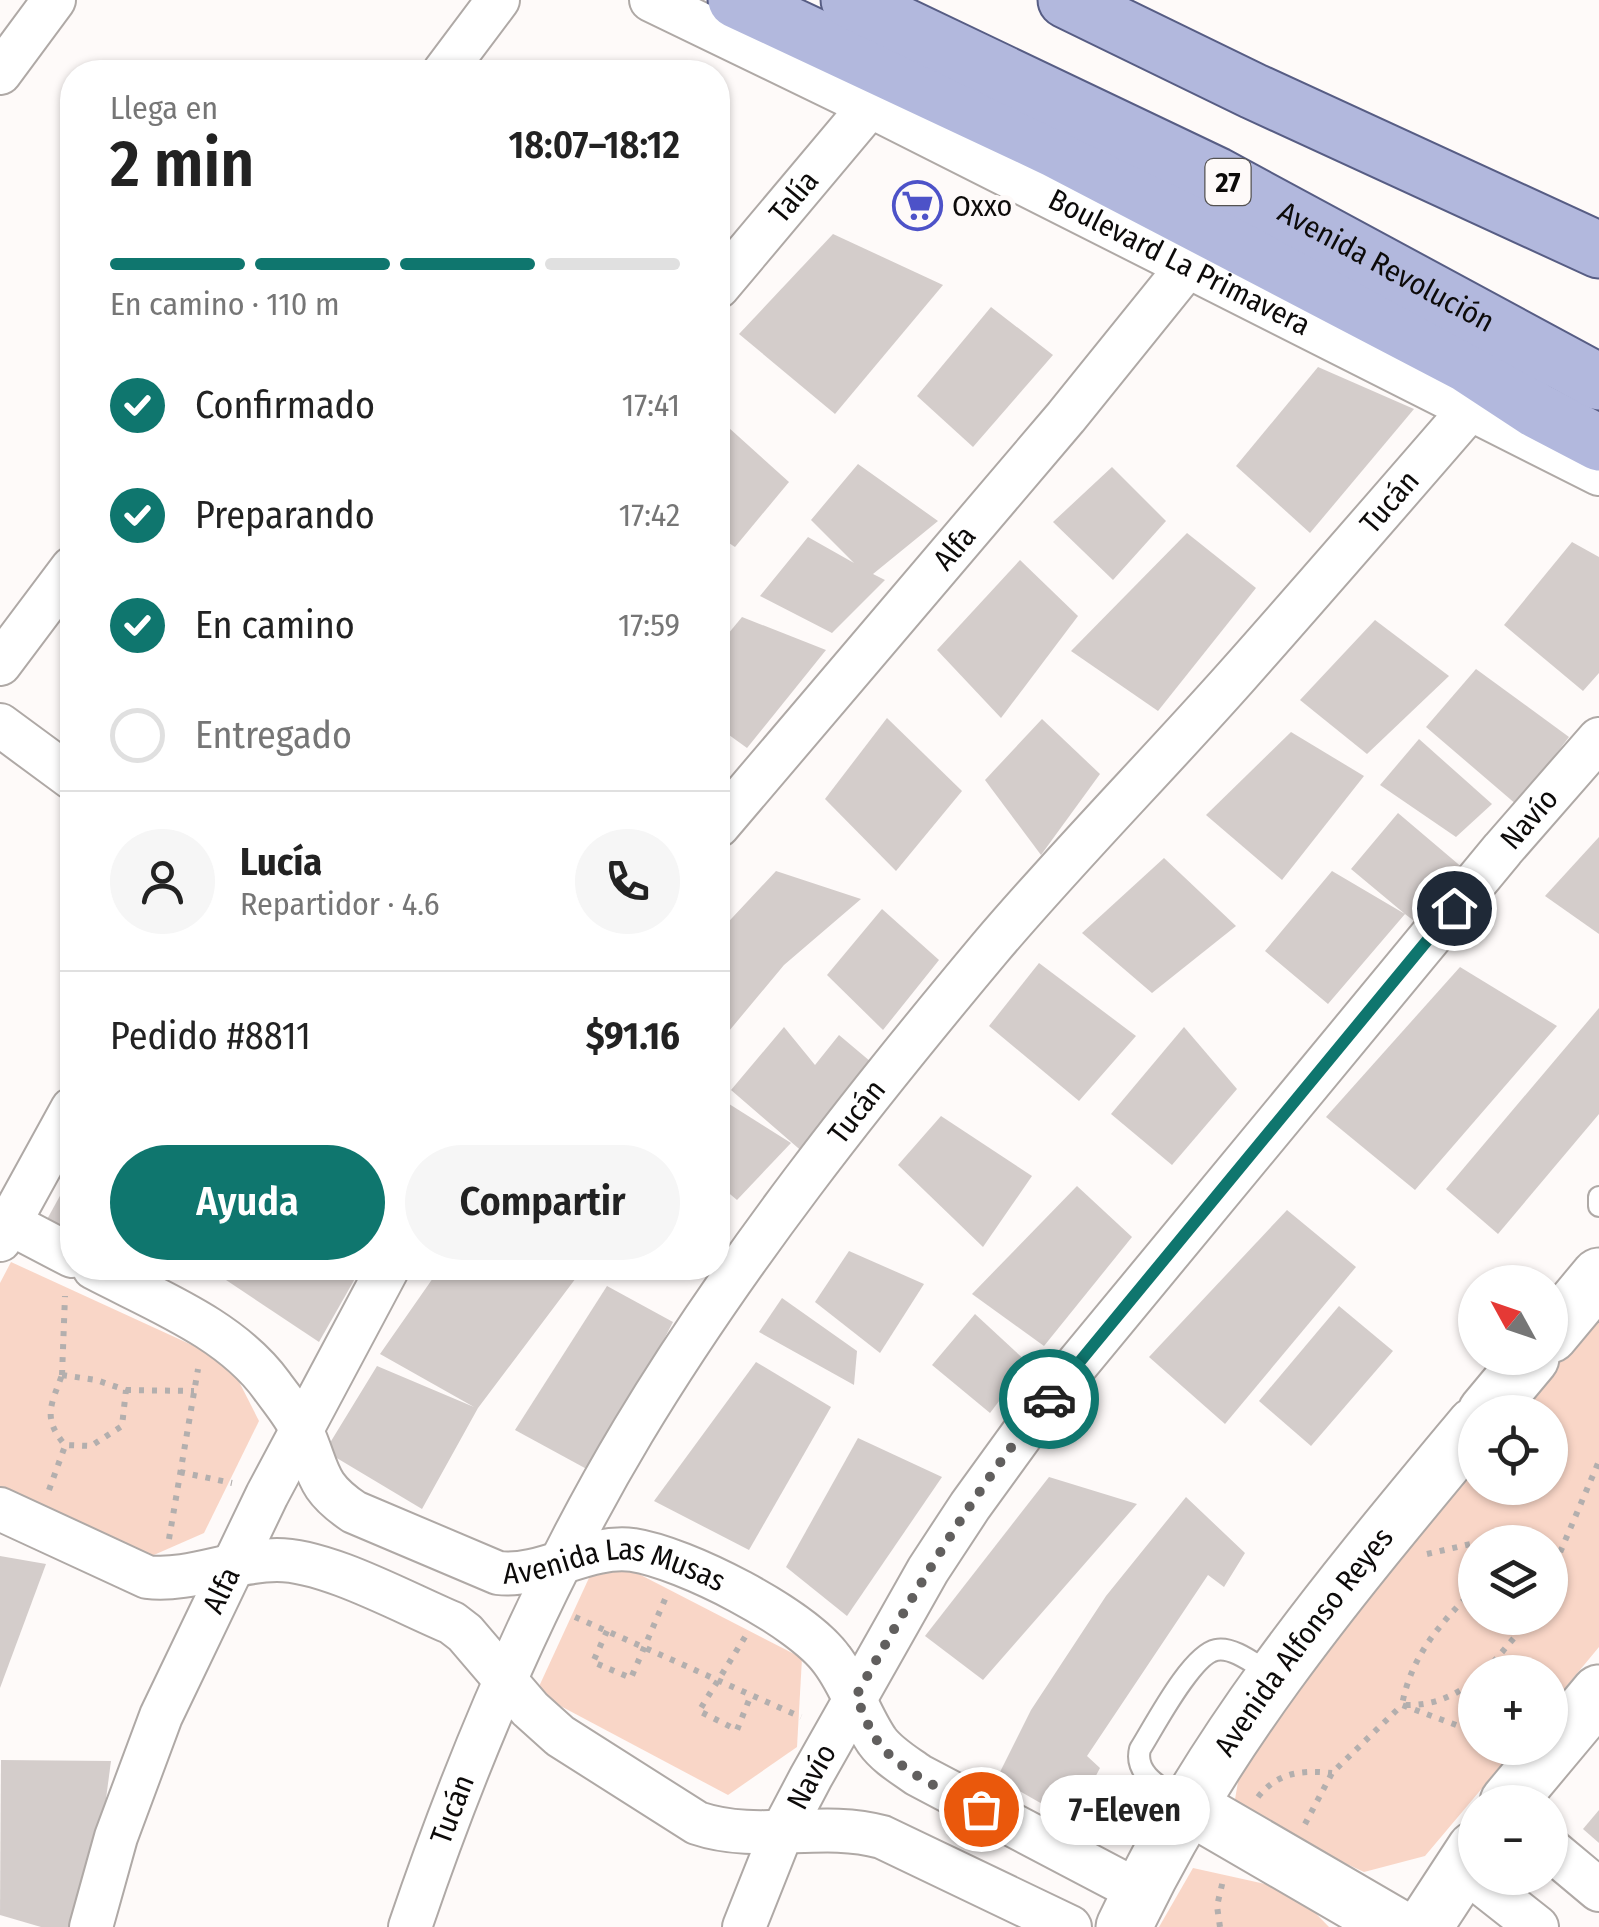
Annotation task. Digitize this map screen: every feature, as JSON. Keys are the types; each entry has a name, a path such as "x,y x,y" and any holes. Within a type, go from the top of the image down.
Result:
{"main road":[{"path":"736,0 1056,150 1469,386 1536,410 1599,443"},
{"name":"Avenida Revolución","path":"849,0 1216,176 1599,382"},
{"path":"1066,0 1252,92 1599,250"},
{"path":"1469,386 1599,414"},
{"path":"1568,1313 1599,1276"},
{"path":"1500,1395 1517,1375"},
{"name":"Avenida Alfonso Reyes","path":"1132,1910 1186,1806 1273,1676 1458,1447"},
{"path":"1522,1785 1599,1693"},
{"path":"1186,1806 1397,1927"},
{"path":"1424,1927 1458,1874"}],"street":[{"path":"0,74 54,0"},
{"path":"453,60 498,0"},
{"name":"Boulevard La Primavera","path":"651,0 1188,267 1469,386 1599,474"},
{"name":"Talía","path":"730,272 870,106"},
{"name":"Alfa","path":"730,812 1066,417 1188,267"},
{"name":"Tucán","path":"410,1927 439,1842 560,1564 632,1432 743,1263 991,947 1237,676 1469,386"},
{"path":"0,664 60,584"},
{"path":"0,725 60,769"},
{"name":"Navío","path":"744,1927 781,1834 845,1714 928,1570 1042,1408 1503,849 1599,739"},
{"path":"4,1232 60,1132"},
{"name":"Avenida Las Musas","path":"4,1232 60,1261"},
{"name":"Avenida Las Musas","path":"99,1280 207,1328 245,1356 270,1383 301,1428 319,1480 334,1499 354,1512 498,1572 513,1574 621,1549 682,1564 763,1606 819,1642 845,1714 893,1757 1132,1910"},
{"name":"Alfa","path":"91,1927 116,1836 161,1716 234,1566 244,1481 301,1428 381,1280"},
{"path":"0,1509 146,1577 169,1580 278,1560 330,1571 452,1624 465,1633 506,1682 560,1736 697,1823 722,1831 781,1834 831,1828 856,1830 882,1838 1070,1927"},
{"path":"1568,1864 1599,1890"},
{"path":"1505,1895 1537,1927"}],"lane":[{"path":"1599,1197 1599,1206"}],"path":[{"path":"76,1280 62,1374 50,1408 52,1430 65,1445 92,1446 122,1426 126,1390"},
{"path":"180,1544 167,1549 207,1328"},
{"path":"62,1374 126,1390 194,1392"},
{"path":"1568,1530 1599,1460"},
{"path":"180,1472 244,1481"},
{"path":"220,1499 244,1481"},
{"path":"607,1631 593,1662 631,1678 682,1564"},
{"path":"541,1604 750,1695 845,1714"},
{"path":"1290,1866 1310,1810 1332,1773 1402,1705 1410,1674 1425,1645 1458,1605"},
{"path":"750,1695 736,1730 699,1710 763,1606"},
{"path":"1499,1655 1517,1635"},
{"path":"1402,1705 1426,1706 1458,1691"},
{"path":"1402,1705 1458,1726"},
{"path":"1233,1832 1269,1784 1300,1770 1332,1773"}],"shaded area":[{"path":"11,1262 229,1362 259,1421 204,1533 147,1558 0,1490 0,1283"},
{"path":"1599,1294 1599,1647 1568,1684 1568,1655 1458,1655 1458,1765 1502,1765 1485,1785 1458,1785 1458,1817 1425,1856 1364,1872 1233,1811 1251,1706 1458,1461 1458,1505 1568,1505 1568,1395 1513,1395 1530,1375 1568,1375 1568,1331"},
{"path":"600,1554 802,1658 797,1747 728,1795 536,1693"},
{"path":"1193,1868 1293,1890 1329,1927 1159,1927"}],"building":[{"path":"833,234 943,285 835,414 739,334"},
{"path":"991,307 1053,355 973,447 917,396"},
{"path":"1318,367 1414,409 1310,533 1236,466"},
{"path":"730,429 789,482 735,547 730,544"},
{"path":"858,464 938,521 873,574 885,580 832,633 760,596 808,537 854,563 811,520"},
{"path":"1112,467 1166,521 1113,580 1053,522"},
{"path":"1187,533 1256,588 1158,711 1071,651"},
{"path":"1572,542 1599,557 1599,673 1583,691 1504,625"},
{"path":"1020,560 1078,616 1001,718 937,650"},
{"path":"742,617 826,650 747,748 730,736 730,632"},
{"path":"1375,620 1449,676 1367,754 1300,700"},
{"path":"1476,669 1569,737 1517,805 1426,727"},
{"path":"887,718 962,791 896,871 825,799"},
{"path":"1042,719 1100,774 1041,855 985,780"},
{"path":"1291,732 1364,776 1282,880 1206,815"},
{"path":"1419,739 1492,804 1456,837 1380,785"},
{"path":"1398,813 1464,869 1418,924 1351,869"},
{"path":"1599,837 1599,934 1545,896"},
{"path":"1164,858 1236,926 1152,993 1082,933"},
{"path":"776,871 861,899 784,965 730,1030 730,920"},
{"path":"1332,871 1405,914 1328,1004 1265,951"},
{"path":"882,909 939,960 883,1030 827,975"},
{"path":"1039,963 1136,1036 1079,1101 989,1026"},
{"path":"1460,967 1557,1026 1415,1190 1326,1117"},
{"path":"1599,1008 1599,1114 1498,1234 1446,1189"},
{"path":"784,1027 815,1065 839,1035 877,1067 805,1154 731,1090"},
{"path":"1184,1027 1237,1089 1172,1165 1111,1114"},
{"path":"730,1105 791,1143 737,1200 730,1194"},
{"path":"941,1116 1032,1176 983,1247 898,1165"},
{"path":"1077,1186 1132,1237 1044,1346 972,1294"},
{"path":"60,1196 60,1230 45,1223"},
{"path":"1287,1210 1356,1267 1225,1424 1149,1357"},
{"path":"849,1251 924,1284 880,1353 815,1302"},
{"path":"226,1280 354,1280 319,1342"},
{"path":"432,1280 574,1280 478,1408 422,1509 325,1451 377,1366 474,1407 380,1354"},
{"path":"607,1286 673,1322 594,1473 515,1430"},
{"path":"782,1298 857,1351 854,1385 759,1332"},
{"path":"1339,1306 1393,1351 1311,1446 1259,1401"},
{"path":"975,1314 1028,1363 990,1413 932,1365"},
{"path":"756,1362 831,1407 749,1550 654,1501"},
{"path":"858,1438 942,1477 847,1616 786,1567"},
{"path":"1049,1477 1137,1504 983,1680 925,1636"},
{"path":"1186,1497 1245,1553 1224,1587 1208,1575 1087,1756 1100,1768 1072,1821 997,1778 1031,1710 1106,1596"},
{"path":"0,1556 46,1564 0,1688"},
{"path":"1,1760 111,1761 89,1927 41,1927 0,1915"},
{"path":"1599,1810 1599,1843 1583,1829"}],"way so far":[{"path":"981,1809 918,1776 893,1757 877,1740 856,1696 928,1570 1049,1399"}],"place":[{"name":"Oxxo","path":"917,206"},
{"name":"7-Eleven","path":"981,1809"}],"route":[{"path":"1049,1399 1454,908"}]}
